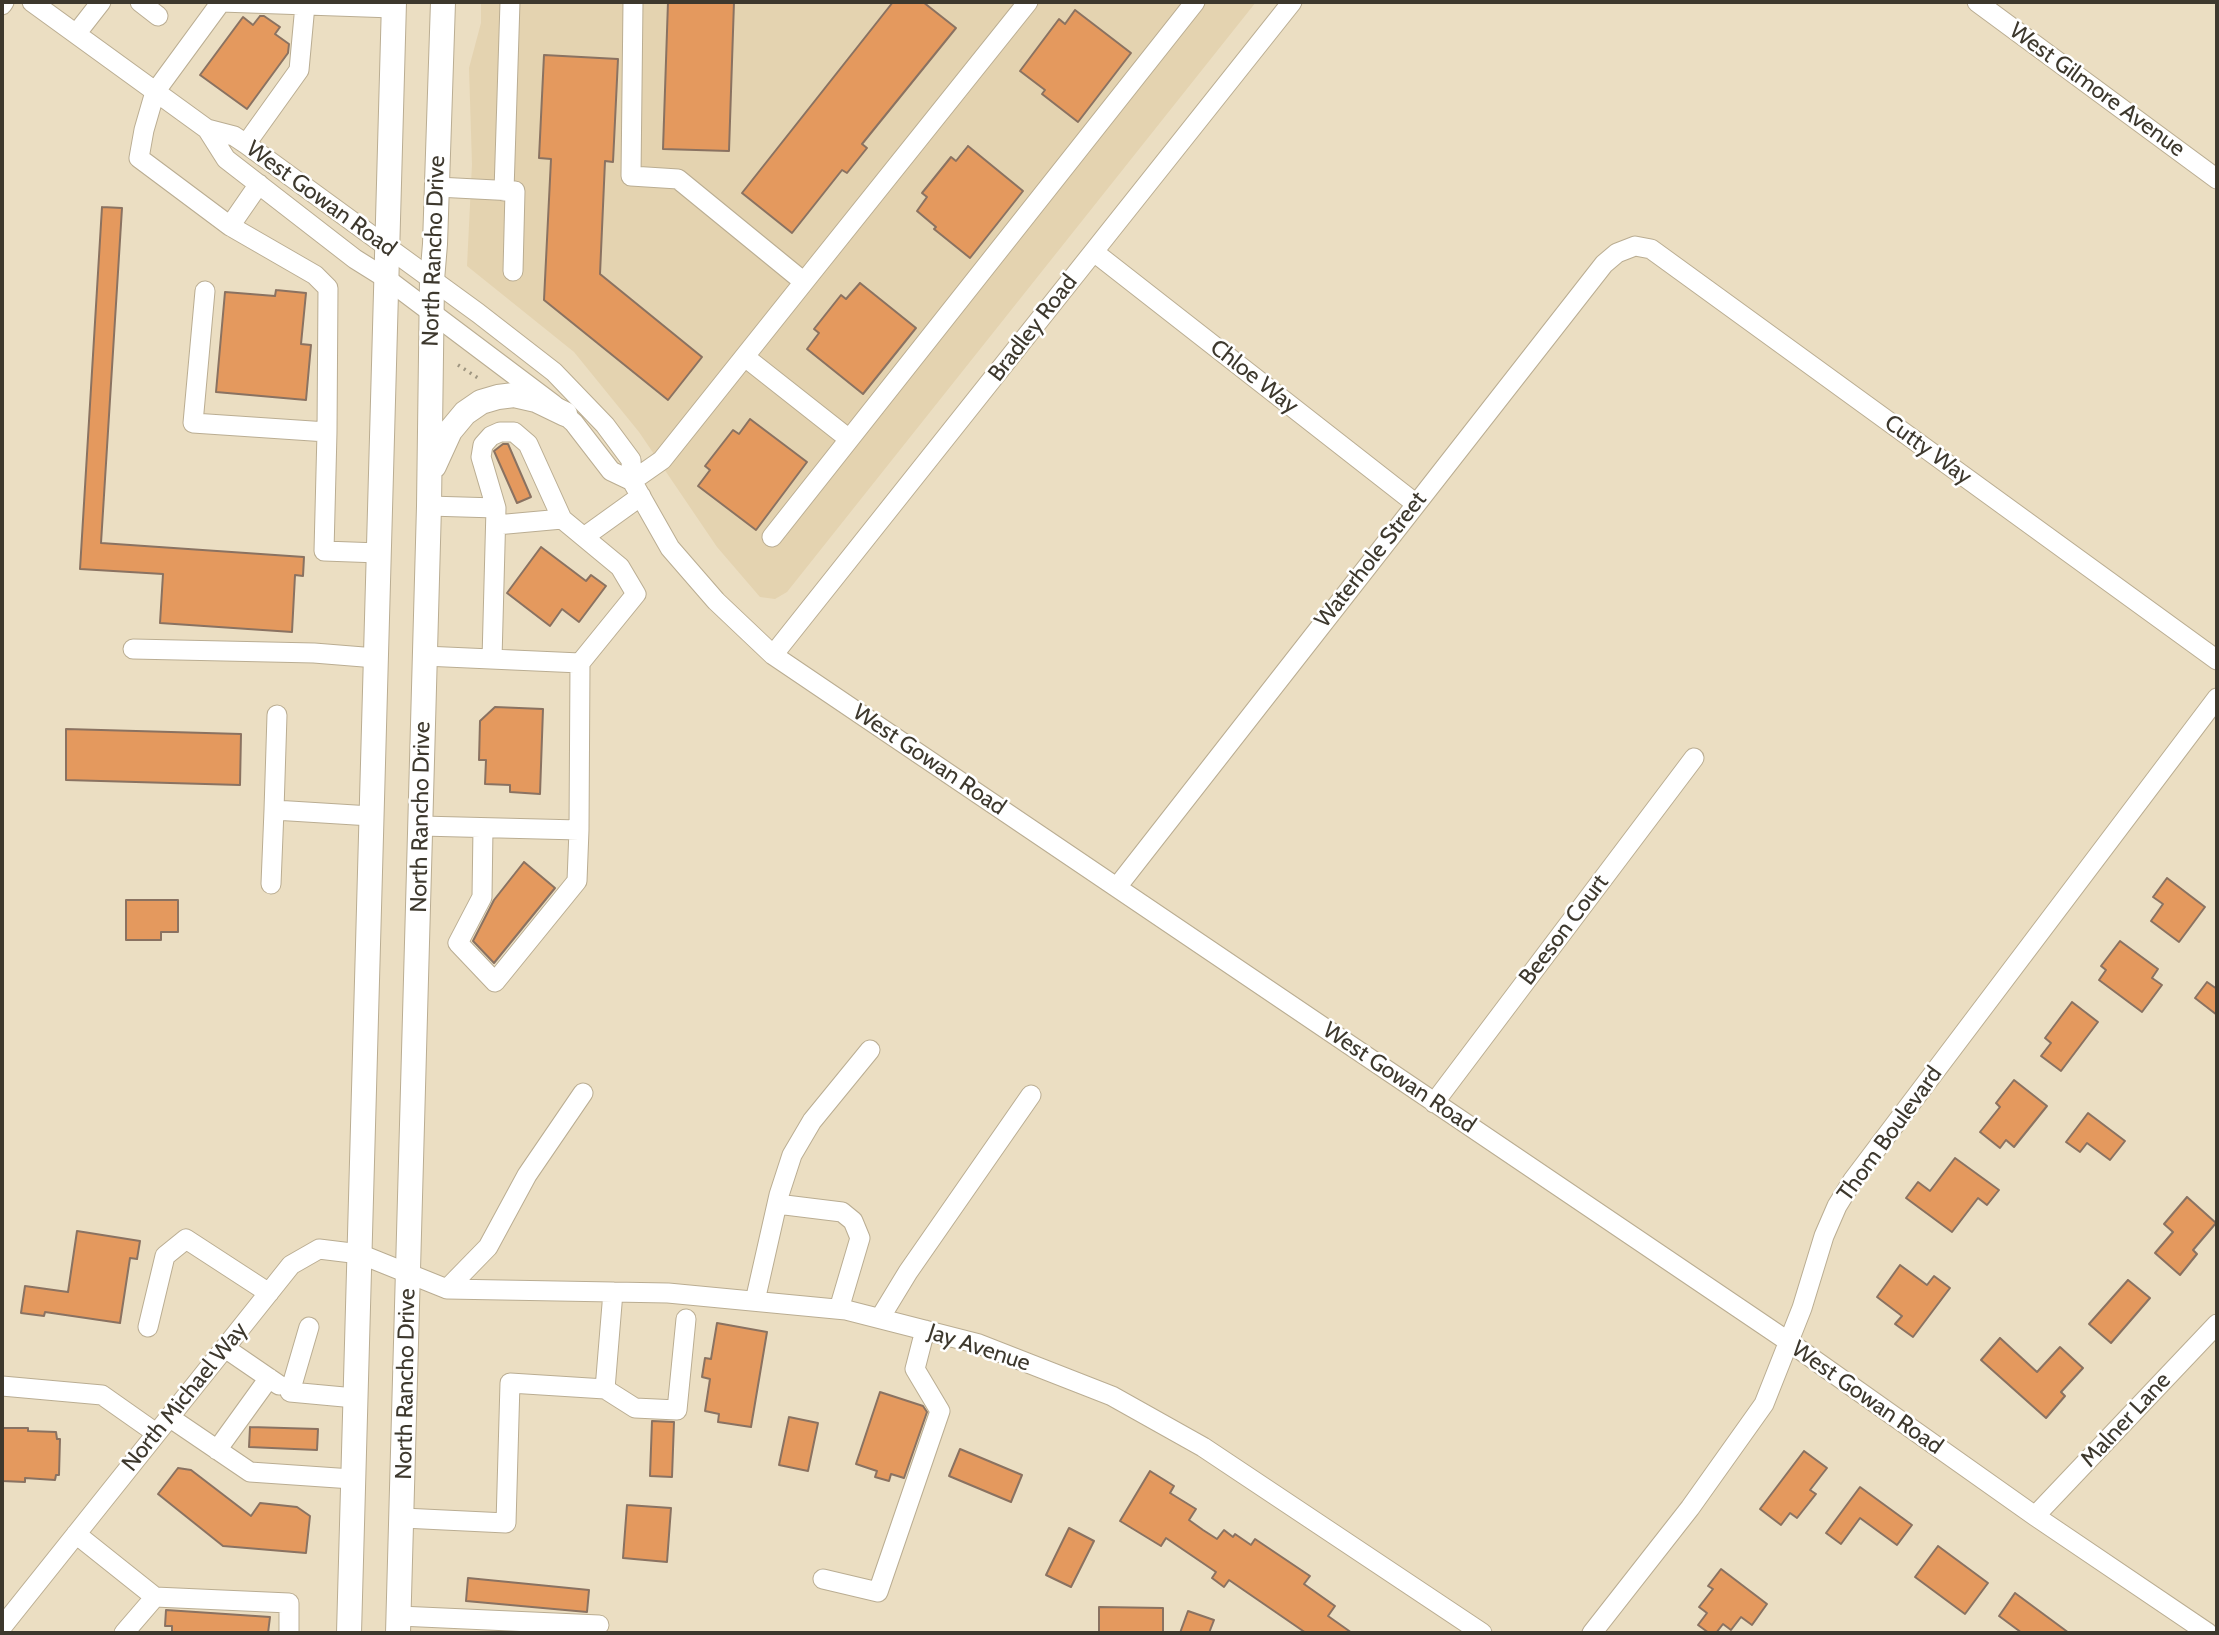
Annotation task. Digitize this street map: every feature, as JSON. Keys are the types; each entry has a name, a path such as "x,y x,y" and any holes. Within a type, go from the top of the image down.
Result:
{"main road":[{"name":"North Rancho Drive","path":"399,1625 430,477 431,314 443,2"},
{"name":"North Rancho Drive","path":"349,1633 393,5"},
{"path":"430,477 450,431 465,413 481,402 514,395 536,400 565,414"}],"street":[{"name":"West Gowan Road","path":"32,2 207,129 234,136 246,144 554,372 578,394 631,460 636,489 670,548 716,601 773,655 1789,1342 2035,1517 2208,1633"},
{"path":"76,34 101,2"},
{"path":"140,2 158,16"},
{"path":"379,554 324,551 328,288 315,275 230,226 139,158 155,92 221,2 393,5"},
{"path":"504,191 510,2"},
{"path":"633,2 631,176 678,179 804,282"},
{"path":"584,537 636,489 662,460 1028,2"},
{"path":"772,537 1195,2"},
{"name":"Bradley Road","path":"773,655 1292,2"},
{"name":"West Gilmore Avenue","path":"1977,2 2217,178"},
{"path":"246,144 299,70 305,5"},
{"name":"West Gowan Road","path":"207,129 226,159 355,260 387,279 565,414 611,471 636,489"},
{"path":"230,226 259,184"},
{"path":"437,187 515,191 513,271"},
{"name":"Waterhole Street","path":"1117,887 1604,264 1617,253 1635,246"},
{"name":"Cutty Way","path":"1635,246 1651,248 2217,660"},
{"name":"Chloe Way","path":"1094,252 1415,503"},
{"path":"205,291 193,424 327,432"},
{"path":"745,356 849,439"},
{"path":"483,828 482,897 458,943 495,982 577,881 580,663 636,594 620,567 562,519 528,444 514,432 500,432 491,436 483,445 481,457 496,517 492,659"},
{"path":"429,506 496,517 562,519"},
{"path":"133,649 314,653 376,658"},
{"path":"424,656 580,663"},
{"name":"Thom Boulevard","path":"1592,1633 1690,1508 1764,1404 1802,1308 1824,1236 1837,1206 1853,1180 2216,702"},
{"path":"271,884 277,715"},
{"name":"Beeson Court","path":"1434,1103 1694,758"},
{"path":"274,810 371,816"},
{"path":"421,825 579,830"},
{"path":"755,1301 792,1155 812,1121 870,1050"},
{"path":"447,1289 488,1247 527,1175 583,1093"},
{"path":"880,1318 908,1272 1031,1095"},
{"path":"778,1204 842,1212 853,1221 860,1238 839,1309"},
{"path":"148,1327 165,1256 186,1239 268,1293"},
{"name":"North Michael Way","path":"2,1627 290,1265 319,1249 360,1254 408,1272"},
{"name":"Jay Avenue","path":"408,1272 447,1289 668,1293 839,1309 979,1344 1112,1396 1203,1447 1482,1633"},
{"path":"605,1389 613,1292"},
{"path":"403,1518 506,1523 510,1384 605,1389 635,1408 677,1410 686,1320"},
{"name":"Malner Lane","path":"2035,1517 2217,1324"},
{"path":"290,1392 309,1327"},
{"path":"823,1579 878,1592 940,1411 915,1369 925,1330"},
{"path":"225,1348 290,1392 355,1398"},
{"path":"217,1450 269,1378"},
{"path":"2,1386 102,1395 156,1433"},
{"path":"169,1417 250,1472 352,1479"},
{"path":"76,1534 155,1597 289,1603 289,1633"},
{"path":"124,1633 155,1597"},
{"path":"399,1625 599,1625"}],"path":[{"path":"458,365 478,378"}],"shaded area":[{"path":"481,2 1256,2 787,592 775,599 760,597 717,547 639,432 574,352 467,266 472,164 469,68 481,23"}],"building":[{"path":"668,2 734,2 729,151 663,149"},
{"path":"893,2 923,2 956,28 862,144 867,148 847,173 842,170 792,233 742,193"},
{"path":"1075,10 1131,53 1078,122 1042,94 1045,90 1020,71 1059,19 1065,24"},
{"path":"260,16 280,27 275,34 289,44 288,53 247,109 200,75 243,17 253,25"},
{"path":"544,55 618,59 613,162 605,161 600,274 702,357 668,400 544,300 551,159 539,158"},
{"path":"968,146 1023,191 970,258 934,229 936,227 917,211 927,197 922,193 951,157 956,161"},
{"path":"102,207 122,208 101,543 304,557 303,576 295,575 292,632 160,623 163,574 80,569"},
{"path":"860,283 916,328 863,394 807,349 819,333 814,329 841,295 846,299"},
{"path":"276,290 306,293 301,344 311,345 306,400 216,392 225,292 275,296"},
{"path":"750,419 807,462 756,530 698,486 710,470 705,466 733,430 739,434"},
{"path":"503,444 508,444 531,497 517,503 494,451"},
{"path":"541,547 586,581 591,575 606,586 579,622 562,609 550,626 507,593"},
{"path":"495,707 543,709 540,794 510,792 510,785 485,784 486,760 479,760 480,721"},
{"path":"66,729 241,734 240,785 66,780"},
{"path":"524,862 555,888 494,963 473,941 494,900"},
{"path":"2167,878 2205,907 2179,942 2151,921 2163,904 2153,897"},
{"path":"126,900 178,900 178,932 161,932 161,940 126,940"},
{"path":"2120,941 2158,969 2152,978 2162,985 2142,1012 2099,980 2106,970 2101,966"},
{"path":"2207,982 2217,989 2217,1015 2195,998"},
{"path":"2072,1002 2098,1022 2061,1071 2041,1056 2051,1043 2045,1038"},
{"path":"2014,1080 2047,1106 2014,1147 2006,1140 2000,1148 1980,1132 2000,1107 1996,1103"},
{"path":"2088,1113 2125,1141 2110,1160 2087,1143 2080,1152 2066,1142"},
{"path":"1955,1158 1999,1190 1987,1205 1978,1198 1952,1232 1906,1198 1918,1182 1930,1191"},
{"path":"2187,1197 2216,1223 2193,1250 2197,1254 2180,1275 2155,1253 2173,1232 2164,1224"},
{"path":"77,1231 140,1241 137,1259 130,1258 120,1323 45,1312 44,1316 21,1313 25,1286 68,1292"},
{"path":"1900,1265 1927,1285 1934,1276 1950,1288 1913,1337 1895,1324 1902,1316 1877,1297"},
{"path":"2128,1280 2150,1298 2111,1343 2089,1324"},
{"path":"717,1323 767,1332 751,1427 718,1422 719,1414 705,1411 710,1379 702,1377 705,1358 711,1359"},
{"path":"2000,1338 2037,1372 2060,1347 2083,1368 2061,1392 2065,1396 2046,1418 1981,1360"},
{"path":"880,1392 923,1406 927,1412 904,1478 891,1474 889,1481 875,1477 877,1471 856,1464"},
{"path":"789,1417 818,1423 808,1471 779,1465"},
{"path":"652,1421 674,1422 672,1477 650,1476"},
{"path":"250,1427 318,1429 317,1450 249,1447"},
{"path":"2,1428 56,1432 57,1439 60,1439 59,1475 56,1475 55,1480 25,1478 25,1482 2,1481"},
{"path":"960,1449 1022,1475 1011,1502 949,1476"},
{"path":"1804,1451 1827,1468 1810,1490 1816,1494 1797,1518 1790,1513 1781,1525 1760,1509"},
{"path":"178,1468 191,1470 251,1516 260,1503 297,1507 310,1516 306,1553 223,1546 158,1494"},
{"path":"1150,1471 1174,1486 1170,1493 1196,1509 1189,1520 1203,1530 1217,1539 1224,1530 1251,1545 1255,1539 1310,1576 1304,1584 1335,1606 1328,1616 1352,1633 1306,1633 1229,1580 1224,1587 1212,1578 1216,1572 1166,1538 1161,1546 1120,1521"},
{"path":"1860,1487 1912,1525 1897,1545 1860,1518 1841,1544 1826,1533"},
{"path":"627,1505 671,1508 667,1562 623,1558"},
{"path":"1069,1528 1094,1541 1071,1587 1046,1575"},
{"path":"1938,1546 1988,1583 1965,1614 1915,1577"},
{"path":"1721,1569 1767,1604 1752,1625 1741,1617 1731,1630 1723,1624 1716,1633 1709,1633 1698,1625 1707,1613 1699,1607 1713,1589 1708,1586"},
{"path":"468,1578 589,1590 587,1612 466,1601"},
{"path":"2015,1593 2069,1633 2022,1633 1999,1616"},
{"path":"1099,1607 1163,1608 1163,1633 1099,1633"},
{"path":"166,1610 270,1617 268,1633 172,1633 172,1626 165,1626"},
{"path":"1188,1611 1214,1620 1209,1633 1180,1633"}]}
